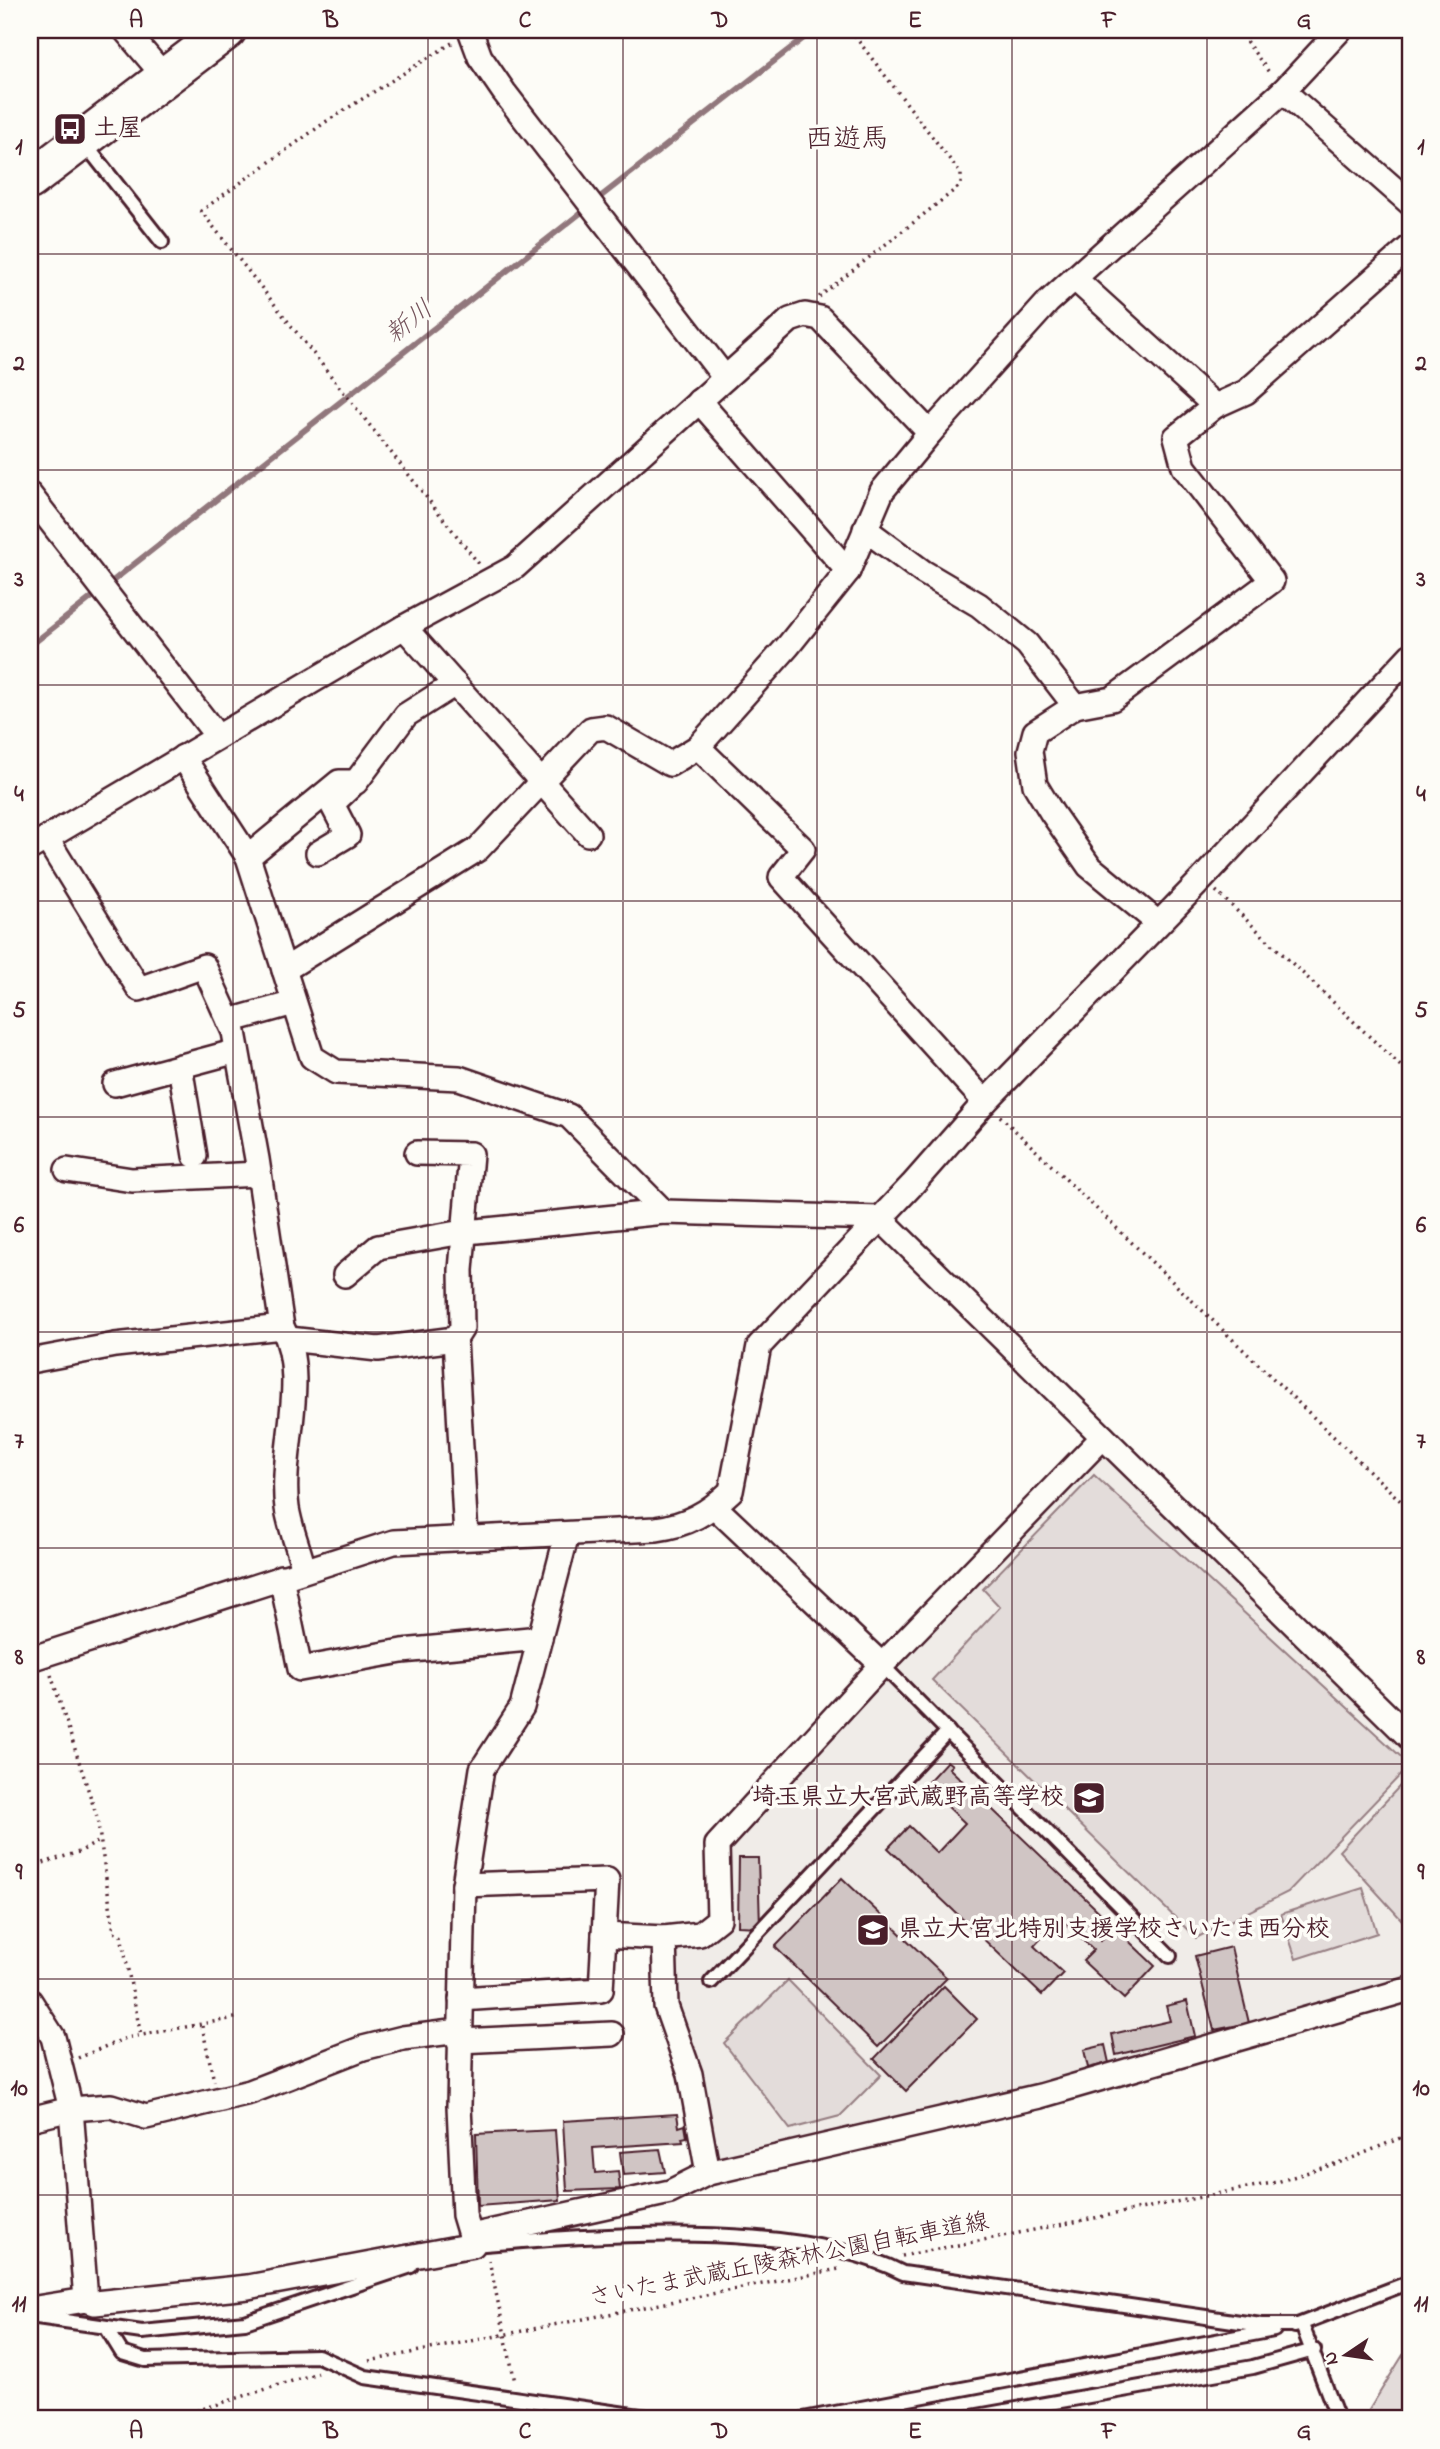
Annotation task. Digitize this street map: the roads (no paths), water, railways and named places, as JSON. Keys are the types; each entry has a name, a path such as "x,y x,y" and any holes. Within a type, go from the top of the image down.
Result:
{"main road":[{"path":"30,180 227,30"}],"street":[{"path":"125,30 165,77"},
{"path":"284,970 478,849 591,729 606,727 670,764 698,747 788,646 848,570 873,507 889,480 930,433 1074,278 1167,198 1283,91 1340,30"},
{"path":"470,31 480,57 504,92 725,378"},
{"path":"1283,91 1410,203"},
{"path":"1158,923 1089,866 1035,785 1030,751 1035,732 1075,705 1112,699 1272,581 1184,467 1176,437 1215,406 1246,392 1410,247"},
{"path":"1074,278 1215,406"},
{"path":"304,1570 287,1506 293,1376 260,1174 229,1021 204,966 139,989 38,844 404,627 514,567 790,320 805,315 820,318 930,433"},
{"path":"699,401 848,570"},
{"path":"30,495 217,736"},
{"path":"865,529 932,579 979,605 1027,644 1075,705"},
{"path":"404,627 588,834"},
{"path":"37,1657 394,1542 681,1526 715,1507 731,1491 759,1346 985,1102 1203,878 1410,656"},
{"path":"318,853 348,835 332,804 356,782 406,715 455,684"},
{"path":"698,747 803,849 781,877 985,1102"},
{"path":"183,757 248,857 312,1057 336,1072 459,1078 569,1116 664,1212"},
{"path":"248,857 339,782 356,782"},
{"path":"229,1021 295,1003"},
{"path":"114,1084 237,1051"},
{"path":"180,1066 195,1156"},
{"path":"417,1153 471,1154 467,1233 461,1270 462,1328 455,1339 466,1537"},
{"path":"67,1170 132,1180 260,1174"},
{"path":"345,1275 378,1247 467,1233 664,1212 880,1218 1410,1738"},
{"path":"30,1361 115,1345 285,1333 378,1349 455,1339"},
{"path":"604,1935 664,1938 700,1934 719,1919 717,1846 882,1665 1103,1437"},
{"path":"715,1507 882,1665"},
{"path":"477,2241 464,2214 459,2036 464,1885 482,1769 522,1707 567,1534"},
{"path":"281,1577 300,1669 402,1651 540,1638"},
{"path":"461,1998 601,1990 607,1880 464,1885"},
{"path":"664,1938 666,2006 690,2074 708,2173"},
{"path":"30,2309 86,2300 95,2303 248,2287 477,2241 568,2212 670,2192 708,2173 1040,2096 1410,1989"},
{"path":"30,2001 53,2037 70,2104 86,2300"},
{"path":"30,2110 70,2104 111,2106 146,2117 250,2092 363,2048 403,2038 612,2034"},
{"path":"30,2119 70,2104"}],"lane":[{"path":"82,141 162,242"},
{"path":"882,1665 1170,1955"},
{"path":"711,1982 948,1731"},
{"path":"30,2316 142,2332 246,2322 477,2241 615,2235 744,2237 846,2250 879,2260 903,2273 1261,2325 1302,2325"},
{"path":"803,2419 1302,2325 1410,2282"},
{"path":"1302,2325 1314,2350 1338,2419"},
{"path":"106,2327 122,2353 145,2360 318,2356 365,2377 661,2419"},
{"path":"960,2419 1253,2367 1314,2350"}],"waterway":[{"name":"新川","path":"595,201 814,30"},
{"name":"新川","path":"30,646 587,208"}],"place":[{"name":"土屋","path":"70,129"},
{"name":"埼玉県立大宮武蔵野高等学校","path":"1089,1798"},
{"name":"県立大宮北特別支援学校さいたま西分校","path":"873,1930"}],"district":[{"name":"西遊馬","path":"847,140"}]}
